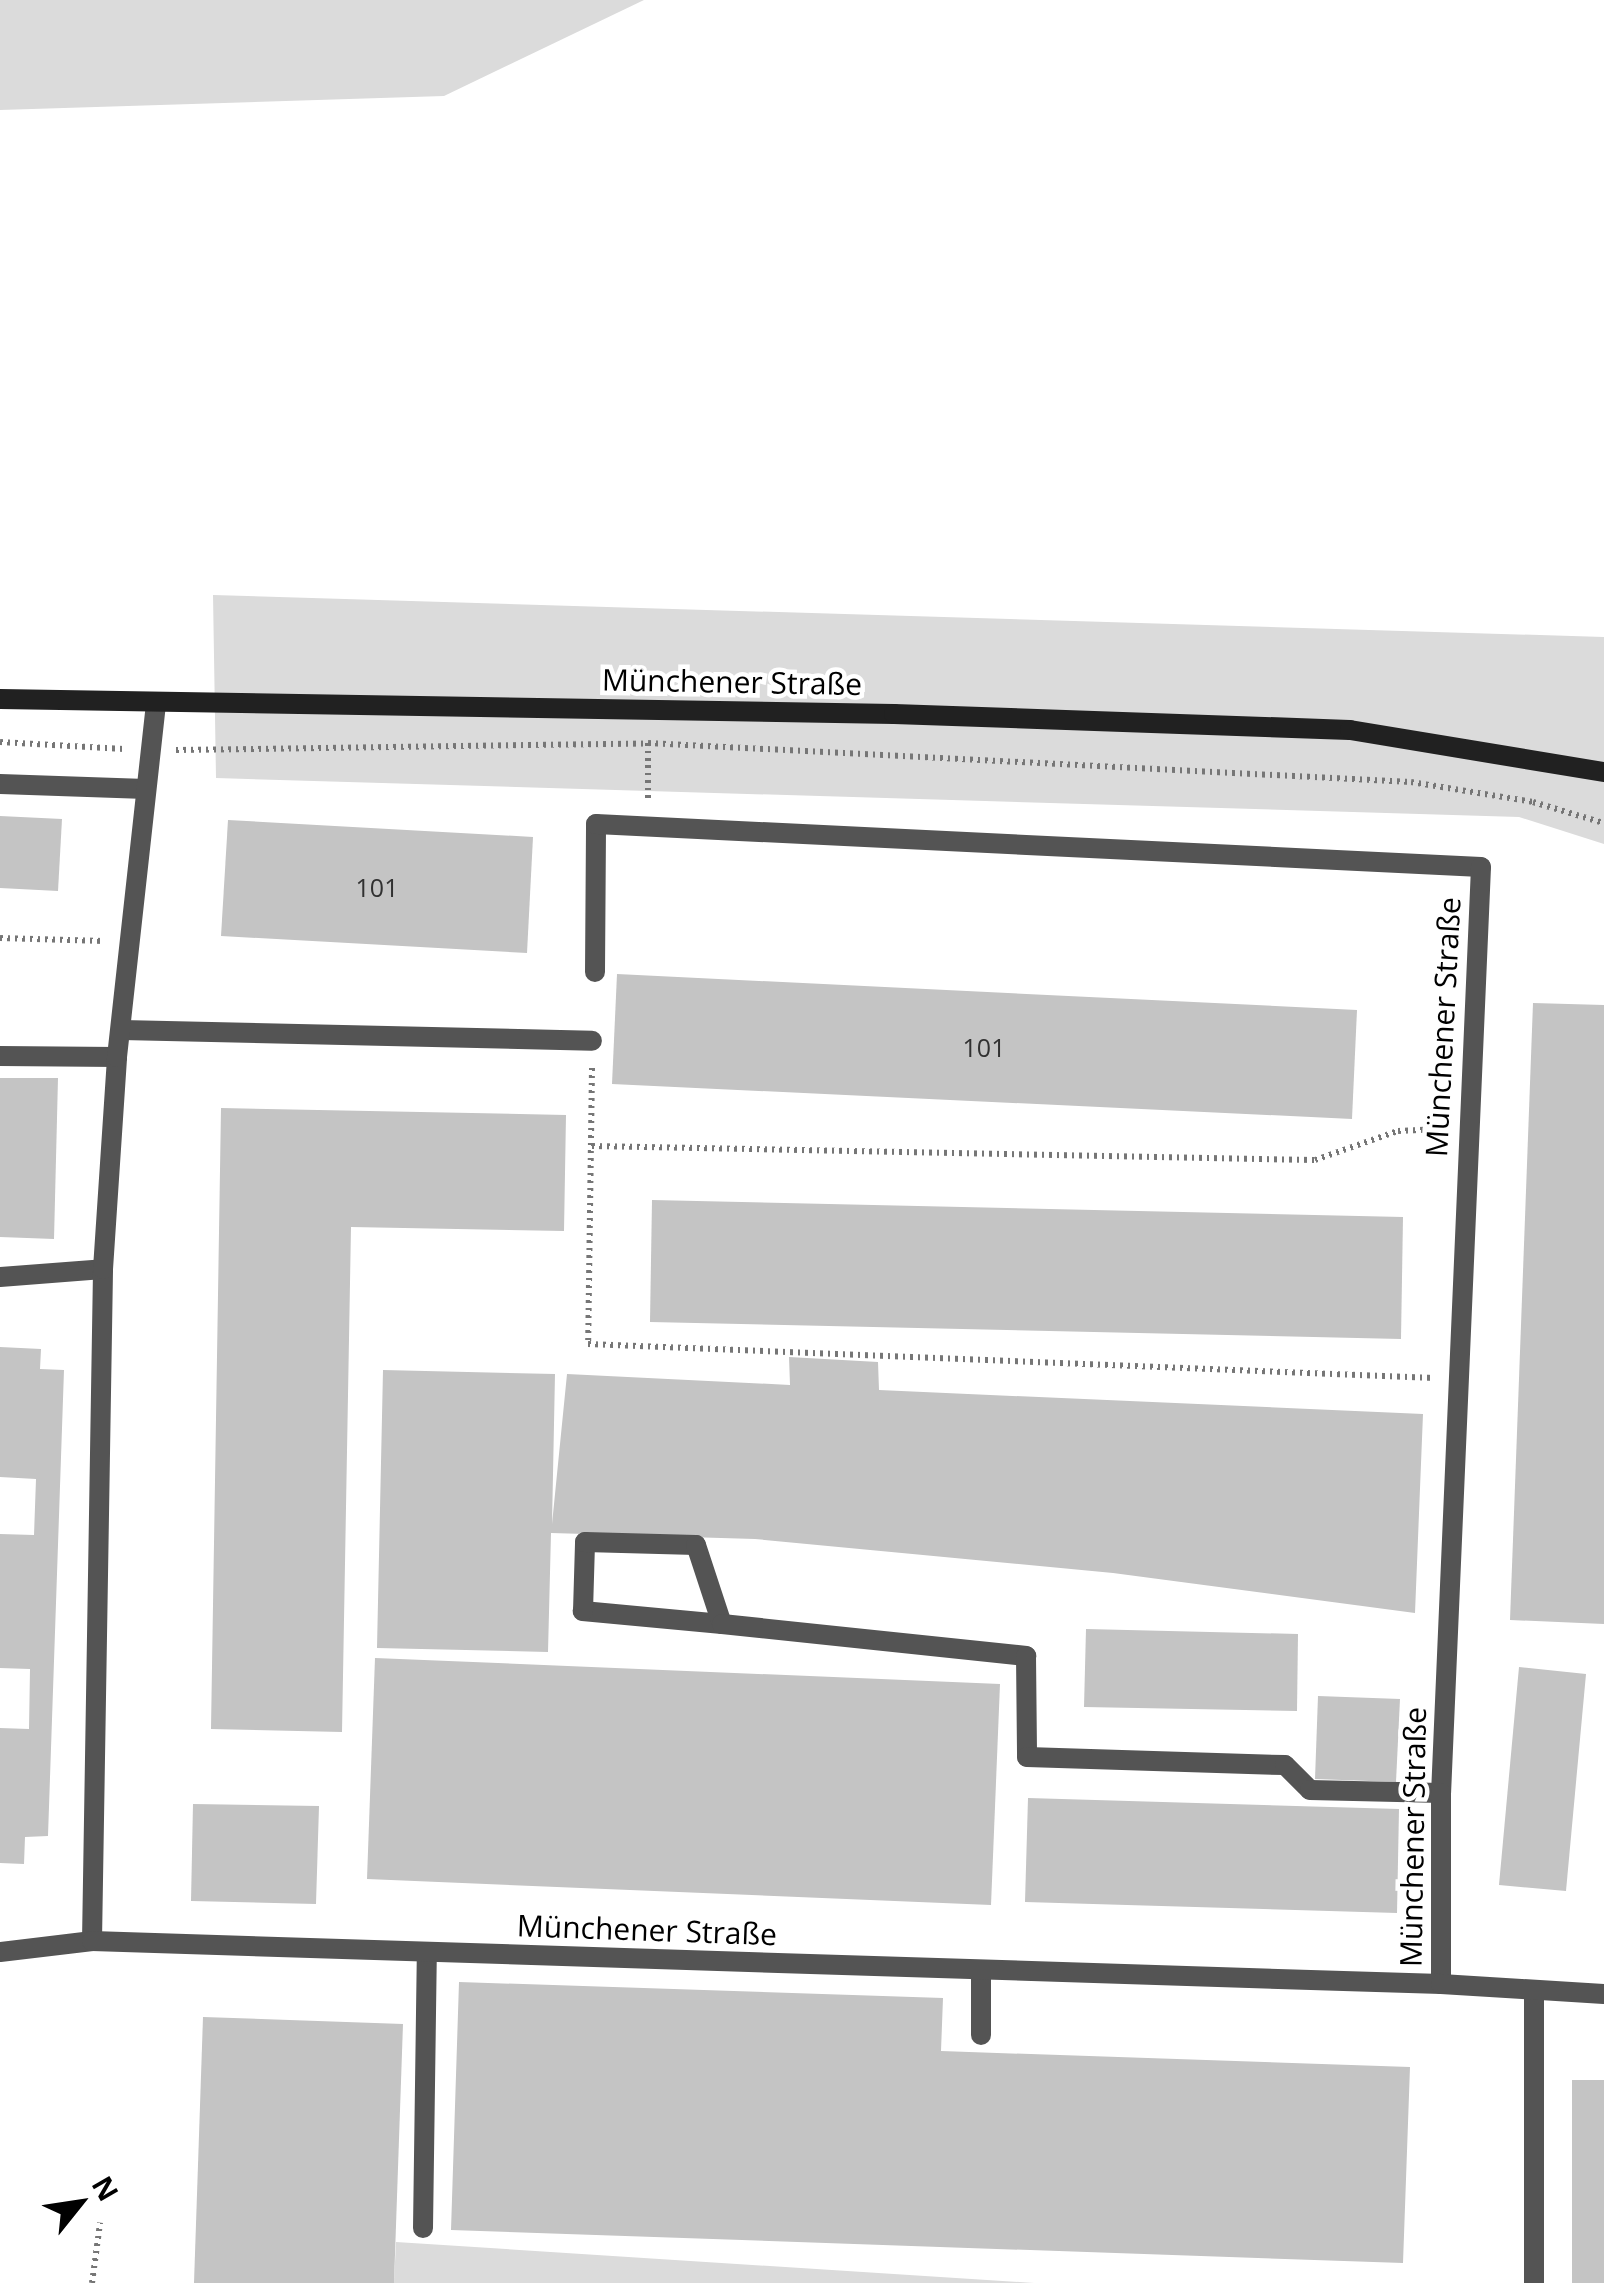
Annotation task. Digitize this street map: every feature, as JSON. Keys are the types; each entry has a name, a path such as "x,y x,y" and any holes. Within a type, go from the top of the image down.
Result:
{"main road":[{"name":"Münchener Straße","path":"0,699 156,706 894,714 1350,730 1604,772"}],"street":[{"path":"92,1941 103,1269 118,1058 156,706"},
{"path":"0,784 146,789"},
{"name":"Münchener Straße","path":"595,972 596,824 1481,867 1442,1793 1441,1984"},
{"path":"122,1030 592,1041"},
{"path":"0,1056 118,1058"},
{"path":"0,1276 103,1269"},
{"path":"722,1624 696,1545 585,1542 584,1611 1026,1656 1027,1757 1285,1765 1310,1790 1442,1793"},
{"name":"Münchener Straße","path":"0,1952 92,1941 1441,1984 1604,1994"},
{"path":"423,2228 427,1954"},
{"path":"981,1970 982,2035"},
{"path":"1534,1990 1534,2283"}],"path":[{"path":"0,742 151,751 648,744 1411,782 1533,802 1604,823"},
{"path":"648,744 648,827"},
{"path":"0,938 129,942"},
{"path":"592,1041 588,1344 1460,1379"},
{"path":"591,1146 1315,1160 1398,1131 1440,1129"},
{"path":"92,2283 100,2223"}],"shaded area":[{"path":"0,0 644,0 444,96 0,110"},
{"path":"213,595 1604,637 1604,844 1519,817 216,778"},
{"path":"396,2242 1034,2283 394,2283"}],"building":[{"path":"0,816 62,819 58,891 0,888"},
{"path":"228,820 533,837 527,953 221,936"},
{"path":"617,974 1357,1010 1352,1119 612,1084"},
{"path":"1533,1003 1604,1005 1604,1624 1510,1620"},
{"path":"0,1078 58,1078 54,1239 0,1237"},
{"path":"221,1108 566,1115 564,1231 351,1227 342,1732 211,1729"},
{"path":"652,1200 1403,1217 1401,1339 650,1322"},
{"path":"0,1347 41,1349 40,1369 64,1370 48,1836 25,1837 24,1864 0,1863 0,1728 29,1729 30,1669 0,1668 0,1534 34,1535 36,1479 0,1477"},
{"path":"789,1357 878,1362 879,1390 1423,1414 1415,1613 1113,1573 755,1539 551,1533 548,1652 377,1648 383,1370 555,1374 552,1524 567,1374 790,1385"},
{"path":"1086,1629 1298,1634 1297,1711 1084,1707"},
{"path":"375,1658 1000,1684 991,1905 367,1879"},
{"path":"1519,1667 1586,1674 1566,1891 1499,1885"},
{"path":"1318,1696 1400,1699 1396,1782 1315,1779"},
{"path":"1028,1798 1399,1809 1397,1913 1025,1902"},
{"path":"193,1804 319,1806 316,1904 191,1901"},
{"path":"459,1982 943,1998 941,2051 1410,2067 1403,2263 451,2230"},
{"path":"203,2017 403,2024 394,2283 194,2283"},
{"path":"1572,2080 1604,2080 1604,2283 1572,2283"}]}
